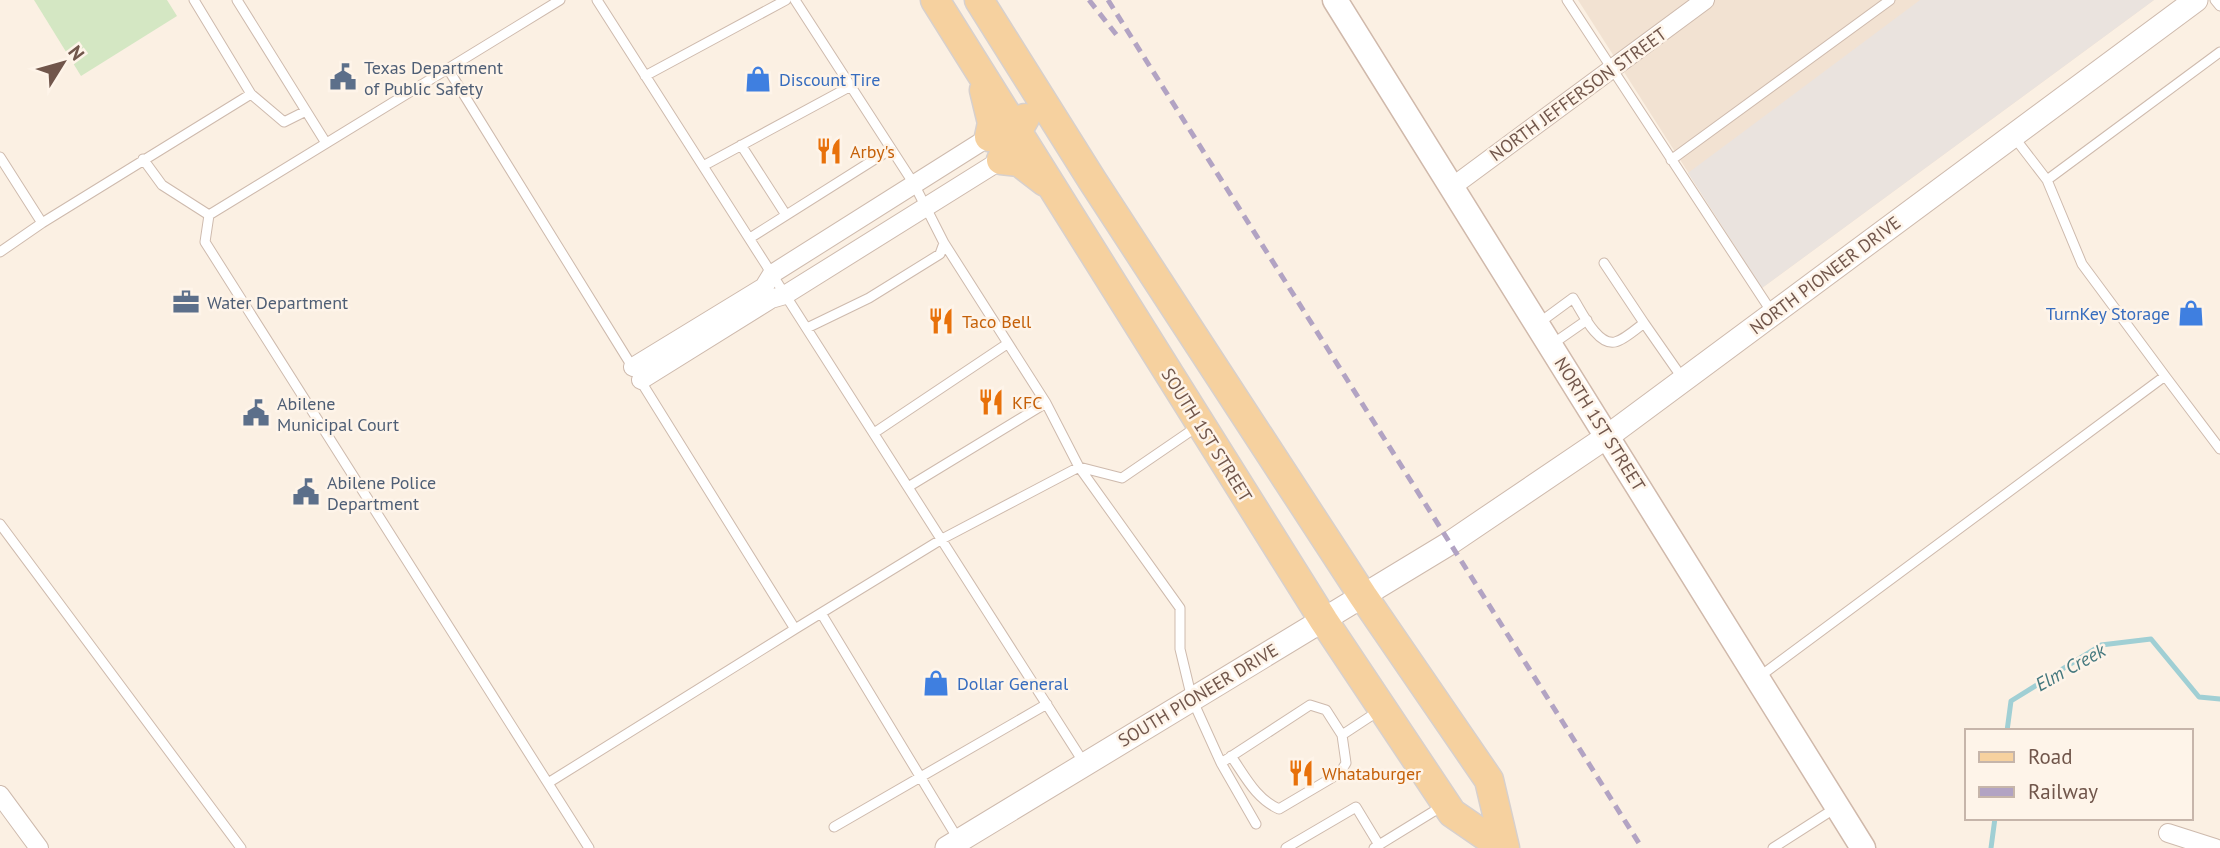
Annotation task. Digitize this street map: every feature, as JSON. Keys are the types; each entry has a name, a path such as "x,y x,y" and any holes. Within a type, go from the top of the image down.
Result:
{"main road":[{"name":"SOUTH 1ST STREET","path":"935,0 1324,621 1452,813 1504,848"},
{"name":"SOUTH 1ST STREET","path":"979,0 1072,149 1363,596 1489,780 1504,848"},
{"name":"NORTH 1ST STREET","path":"1335,0 1862,848"},
{"path":"976,64 989,107 995,148"},
{"path":"995,148 1018,130 1028,112 1031,84"},
{"path":"1018,130 1034,129 1050,135 1072,149"},
{"path":"995,148 1019,162 1053,188"}],"street":[{"name":"NORTH JEFFERSON STREET","path":"1452,187 1704,0"},
{"name":"NORTH PIONEER DRIVE","path":"1450,543 1608,436 2196,0"},
{"path":"637,374 764,287 772,274 914,184 995,148"},
{"path":"637,374 771,299 786,295 927,207 995,148"},
{"name":"SOUTH PIONEER DRIVE","path":"953,844 1450,543"},
{"path":"0,795 39,848"},
{"path":"2168,833 2214,848"}],"lane":[{"path":"194,0 251,94 284,122 306,110"},
{"path":"237,0 326,144"},
{"path":"209,215 560,0"},
{"path":"597,0 1084,763"},
{"path":"646,76 786,0"},
{"path":"795,0 914,184 944,243 1046,403 1079,467 1180,608 1181,649 1192,699 1220,763 1256,824"},
{"path":"1567,0 1773,314"},
{"path":"1671,159 1890,0"},
{"path":"2215,0 2220,6"},
{"path":"2047,180 2220,52"},
{"path":"448,69 795,629"},
{"path":"703,166 851,86"},
{"path":"0,252 143,159 251,94"},
{"path":"2013,135 2047,180 2082,264 2220,449"},
{"path":"741,145 786,215"},
{"path":"750,239 891,149"},
{"path":"0,157 42,223"},
{"path":"143,159 162,185 209,215"},
{"path":"209,215 205,242 589,848"},
{"path":"807,328 869,298 940,254 944,243"},
{"path":"1604,263 1684,380"},
{"path":"1537,324 1573,298 1598,336 1615,342 1644,323"},
{"path":"1551,345 1587,320"},
{"path":"874,433 1007,344"},
{"path":"1758,678 2165,376"},
{"path":"908,487 1046,403"},
{"path":"548,783 942,539 1079,467 1122,478 1201,425"},
{"path":"0,524 241,848"},
{"path":"821,613 920,776 953,844"},
{"path":"834,827 1047,704"},
{"path":"1220,763 1310,705 1326,710 1342,735 1346,763 1340,773 1279,809 1267,804 1257,793 1231,756"},
{"path":"1342,735 1382,708"},
{"path":"1286,848 1356,807 1377,846 1446,804"},
{"path":"1773,848 1837,806"}],"shaded area":[{"path":"1578,0 2154,0 1762,288"},
{"path":"1920,0 2154,0 1762,288 1688,173"}],"green space":[{"path":"34,0 167,0 177,16 81,76"}],"waterway":[{"name":"Elm Creek","path":"2007,729 2011,701 2101,645 2151,639 2199,697 2220,699"},
{"name":"Elm Creek","path":"1991,848 1995,820"}],"railway":[{"path":"1089,0 1119,38"},
{"path":"1108,0 1642,848"}],"place":[{"name":"Texas Department of Public Safety","path":"343,77"},
{"name":"Discount Tire","path":"758,79"},
{"name":"Arby's","path":"829,151"},
{"name":"Water Department","path":"186,302"},
{"name":"TurnKey Storage","path":"2191,313"},
{"name":"Taco Bell","path":"941,321"},
{"name":"KFC","path":"991,402"},
{"name":"Abilene Municipal Court","path":"256,413"},
{"name":"Abilene Police Department","path":"306,492"},
{"name":"Dollar General","path":"936,683"},
{"name":"Whataburger","path":"1301,773"}]}
